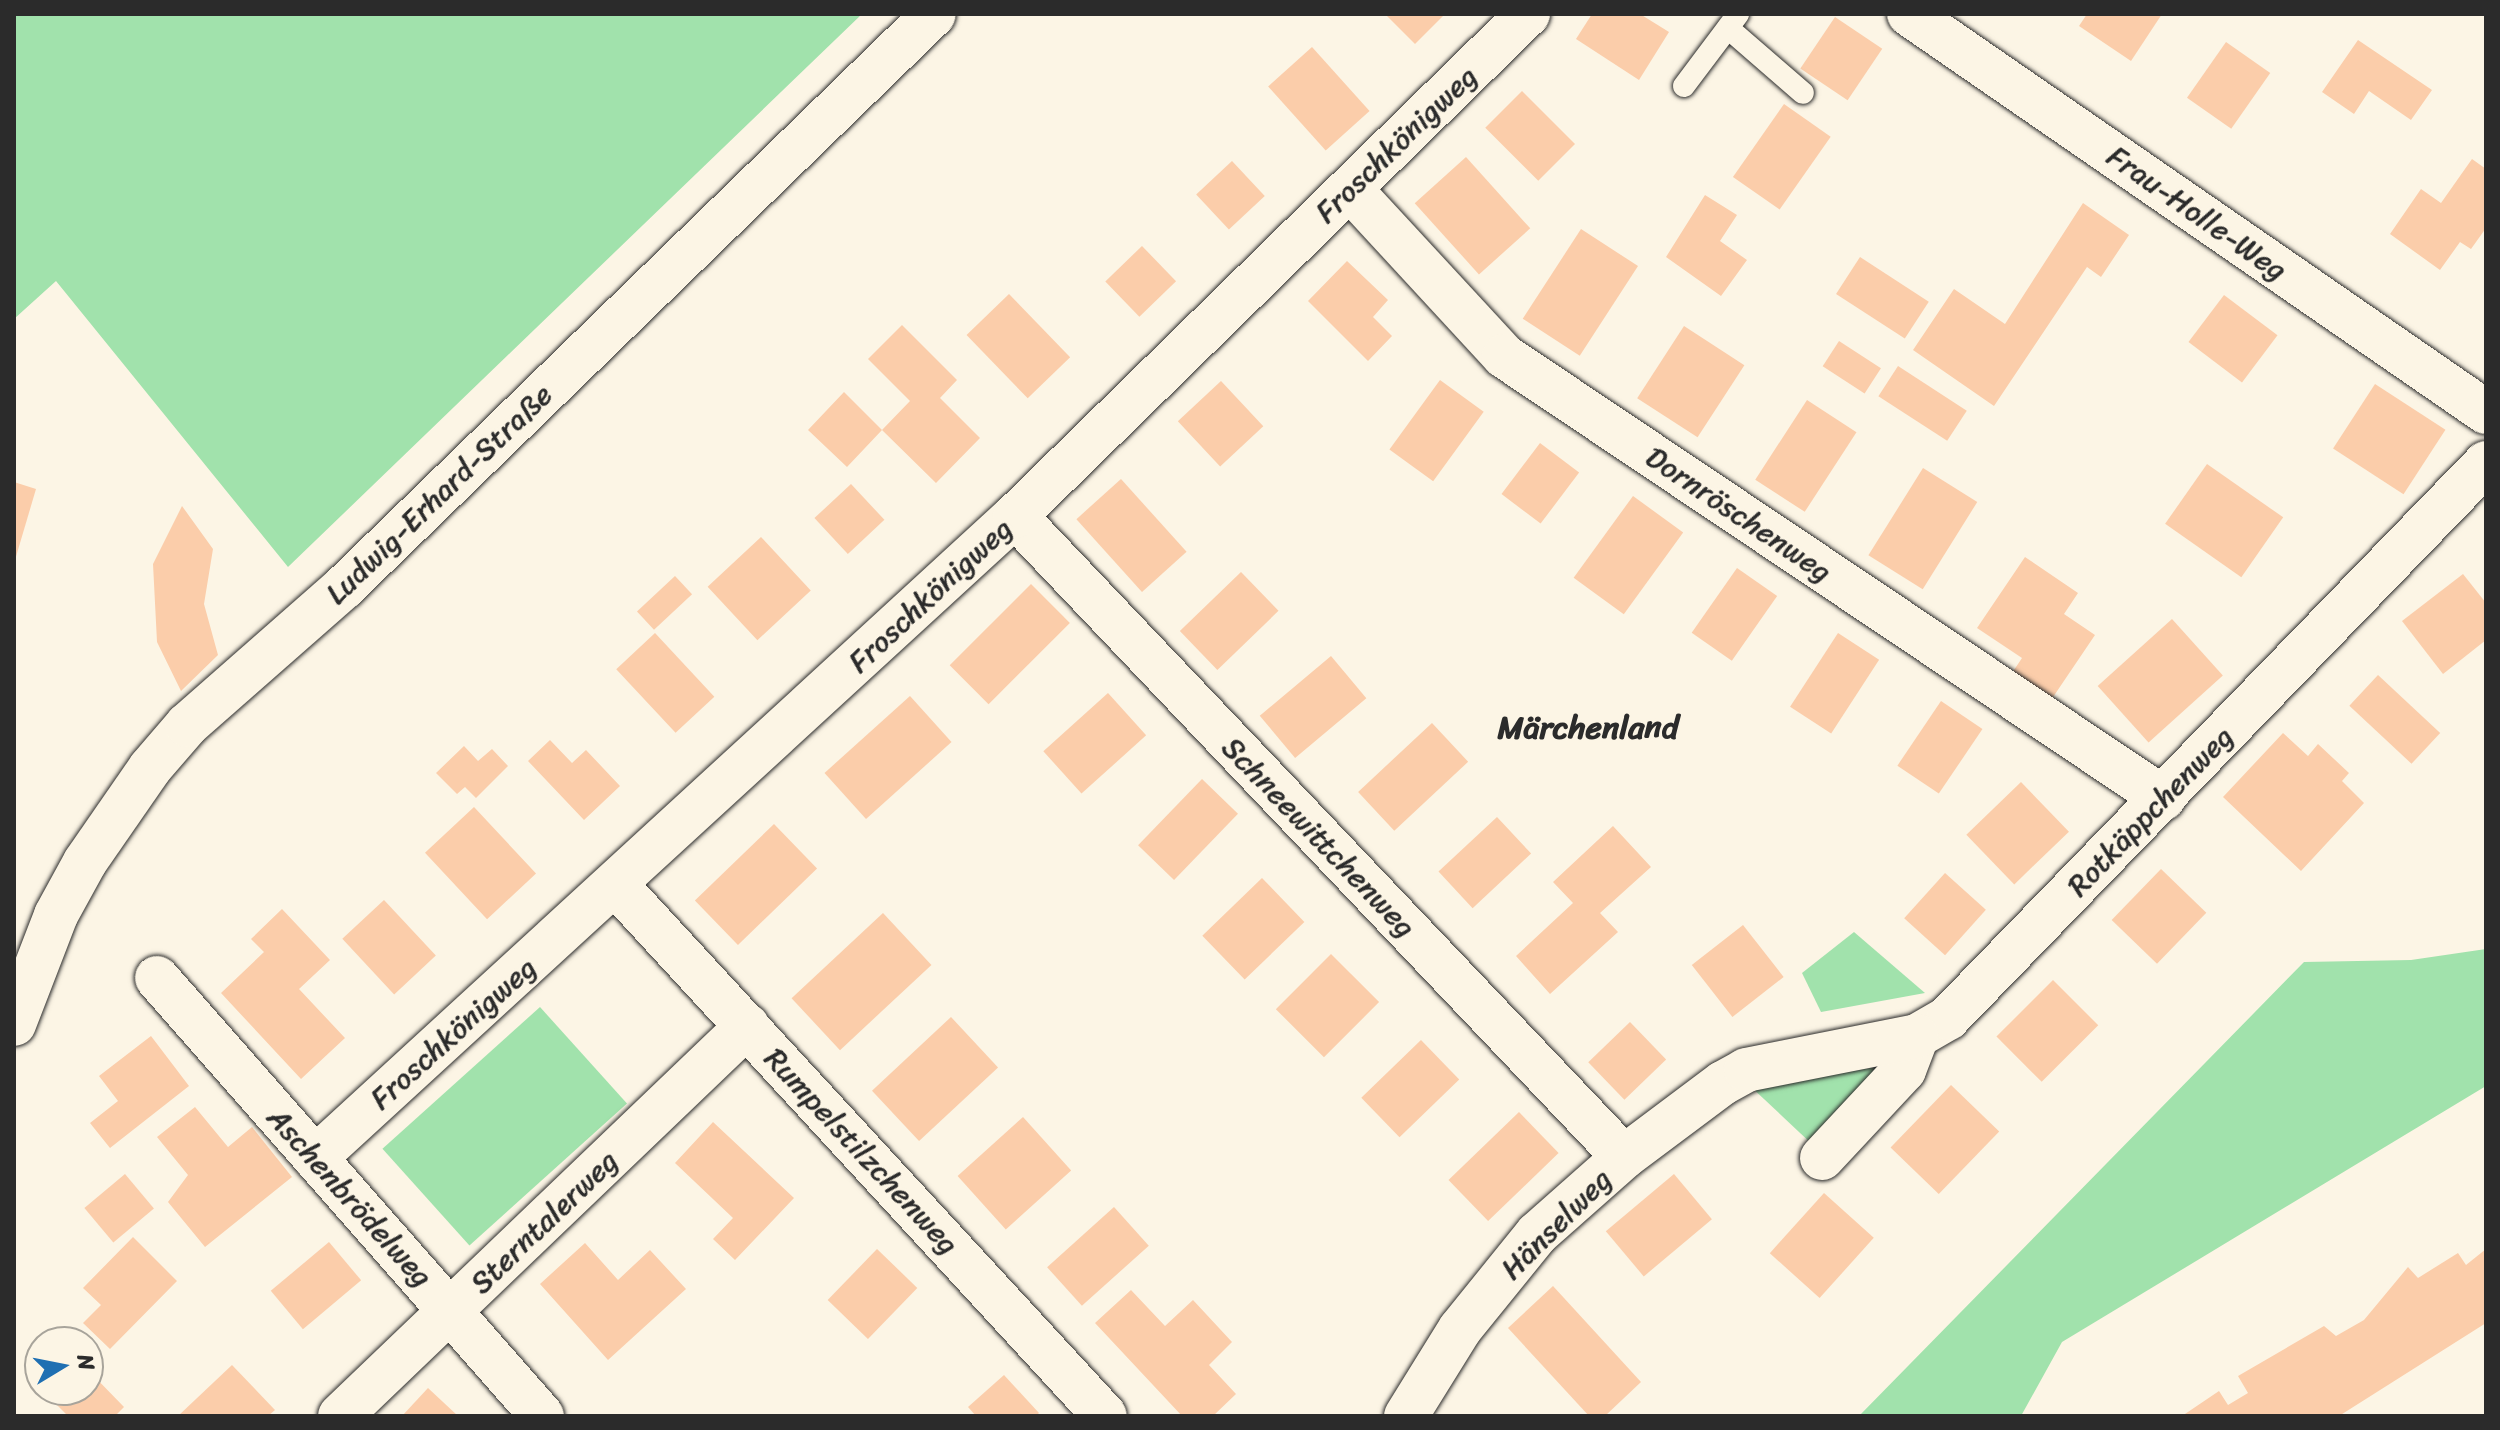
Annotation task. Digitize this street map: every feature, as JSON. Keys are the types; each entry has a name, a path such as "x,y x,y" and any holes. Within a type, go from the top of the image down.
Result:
{"street":[{"name":"Ludwig-Erhard-Straße","path":"14,1024 56,915 85,862 133,791 187,725 344,587 934,14"},
{"name":"Froschkönigweg","path":"315,1158 617,886 1015,516 1528,14"},
{"name":"Frau-Holle-Weg","path":"1909,14 2486,412"},
{"name":"Dornröschenweg","path":"1350,189 1504,356 2163,798"},
{"name":"Rotkäppchenweg","path":"1917,1036 1948,1018 2486,463"},
{"name":"Schneewittchenweg","path":"1015,516 1624,1157"},
{"name":"Rumpelstilzchenweg","path":"617,886 1105,1416"},
{"name":"Aschenbrödelweg","path":"157,978 542,1416"},
{"name":"Sterntalerweg","path":"340,1416 747,1026"},
{"name":"Hänselweg","path":"1406,1416 1460,1329 1537,1234 1624,1157 1746,1070 1917,1036"},
{"path":"1822,1158 1904,1070 1917,1036"}],"lane":[{"path":"1684,86 1733,21 1803,93"}],"green space":[{"path":"14,14 862,14 288,567 56,281 14,319"},
{"path":"1854,932 1925,993 1821,1012 1802,973"},
{"path":"2486,949 2486,1086 2062,1342 2021,1416 1859,1416 2304,962 2411,960"},
{"path":"540,1007 627,1104 469,1245 382,1149"},
{"path":"1886,1066 1815,1147 1749,1085 1788,1079"}],"building":[{"path":"1385,14 1445,14 1415,44"},
{"path":"1592,14 1640,14 1669,32 1639,80 1576,39"},
{"path":"2087,14 2162,14 2131,61 2079,26"},
{"path":"1835,17 1882,49 1848,100 1800,68"},
{"path":"2358,40 2432,90 2411,120 2369,91 2354,114 2322,92"},
{"path":"2226,42 2270,73 2231,129 2187,98"},
{"path":"1312,47 1370,111 1326,150 1268,86"},
{"path":"1522,91 1575,144 1538,181 1485,128"},
{"path":"1784,104 1831,137 1780,210 1733,177"},
{"path":"1466,157 1530,228 1479,275 1415,203"},
{"path":"2472,159 2486,169 2486,228 2471,249 2460,242 2440,270 2390,234 2421,189 2441,203"},
{"path":"1232,161 1265,196 1229,230 1196,194"},
{"path":"1705,195 1737,215 1720,241 1747,260 1721,296 1666,257"},
{"path":"2083,203 2129,235 2101,277 2087,267 1994,406 1913,350 1954,289 2005,324"},
{"path":"1581,229 1638,266 1580,356 1523,319"},
{"path":"1142,246 1176,281 1139,317 1105,281"},
{"path":"1860,257 1929,302 1905,339 1836,294"},
{"path":"1347,261 1388,300 1373,317 1392,336 1368,361 1308,301"},
{"path":"1009,294 1070,357 1028,398 967,335"},
{"path":"2224,295 2278,335 2242,382 2188,342"},
{"path":"902,325 957,380 940,398 980,438 936,483 882,430 910,401 868,359"},
{"path":"1684,326 1744,365 1698,437 1637,398"},
{"path":"1839,341 1881,368 1865,393 1823,366"},
{"path":"1898,366 1967,411 1947,441 1878,396"},
{"path":"1440,380 1484,412 1433,481 1389,450"},
{"path":"1221,381 1263,426 1220,467 1178,421"},
{"path":"2375,384 2445,430 2404,494 2333,449"},
{"path":"844,392 882,430 847,467 808,430"},
{"path":"1807,400 1856,432 1805,512 1755,480"},
{"path":"1540,443 1579,472 1541,524 1501,494"},
{"path":"2207,464 2283,517 2241,577 2165,524"},
{"path":"1923,468 1977,502 1923,589 1868,555"},
{"path":"1121,479 1187,552 1142,592 1076,519"},
{"path":"14,482 36,489 15,560 14,560"},
{"path":"851,484 884,520 848,554 814,518"},
{"path":"1633,496 1683,532 1624,614 1574,578"},
{"path":"182,506 213,549 204,604 218,655 181,691 157,642 153,564"},
{"path":"761,537 811,590 757,640 708,587"},
{"path":"2025,557 2078,593 2064,614 2095,635 2047,706 2008,679 2022,658 1977,628"},
{"path":"1737,568 1777,596 1732,661 1692,633"},
{"path":"1241,572 1279,611 1217,670 1180,631"},
{"path":"2463,574 2486,603 2486,640 2443,674 2402,621"},
{"path":"675,576 692,594 654,630 637,611"},
{"path":"1031,584 1070,623 989,704 950,665"},
{"path":"2172,619 2223,675 2149,742 2098,686"},
{"path":"655,633 714,697 676,733 616,669"},
{"path":"1838,633 1879,660 1831,733 1790,707"},
{"path":"1331,656 1366,698 1295,758 1260,716"},
{"path":"2378,675 2440,733 2412,764 2349,706"},
{"path":"1108,693 1146,735 1081,794 1043,751"},
{"path":"910,696 951,742 866,819 825,773"},
{"path":"1941,701 1982,729 1939,794 1897,766"},
{"path":"1432,723 1468,762 1394,831 1358,792"},
{"path":"2283,733 2308,756 2318,744 2349,773 2342,781 2364,803 2301,871 2223,797"},
{"path":"550,740 572,763 586,750 620,786 584,820 528,761"},
{"path":"464,746 478,761 492,749 508,766 476,798 465,787 457,794 436,773"},
{"path":"1202,779 1238,814 1174,880 1138,845"},
{"path":"2021,782 2069,832 2014,884 1966,835"},
{"path":"474,807 536,874 487,919 425,853"},
{"path":"1497,817 1531,854 1473,908 1438,872"},
{"path":"774,824 817,869 738,945 695,900"},
{"path":"1613,826 1651,867 1600,913 1618,932 1550,994 1516,956 1573,903 1553,882"},
{"path":"2161,869 2206,913 2157,964 2112,920"},
{"path":"1945,873 1986,910 1945,955 1904,918"},
{"path":"1262,878 1304,922 1245,980 1202,936"},
{"path":"384,900 436,956 394,994 342,939"},
{"path":"282,909 330,960 299,989 345,1038 301,1079 221,993 264,952 251,939"},
{"path":"883,913 931,965 840,1050 792,998"},
{"path":"1743,925 1784,977 1732,1017 1692,965"},
{"path":"1331,954 1379,1002 1324,1057 1276,1009"},
{"path":"2053,980 2098,1025 2042,1082 1996,1037"},
{"path":"951,1017 998,1067 919,1141 872,1091"},
{"path":"1630,1022 1666,1059 1624,1100 1588,1062"},
{"path":"151,1036 189,1086 110,1148 90,1123 118,1101 99,1076"},
{"path":"1421,1040 1459,1080 1400,1137 1361,1098"},
{"path":"1951,1085 1999,1132 1939,1194 1891,1148"},
{"path":"195,1107 228,1147 252,1127 292,1177 205,1247 168,1202 188,1175 157,1137"},
{"path":"1519,1112 1559,1153 1488,1221 1449,1180"},
{"path":"1023,1117 1071,1171 1006,1229 958,1176"},
{"path":"713,1122 794,1198 735,1260 713,1239 733,1218 675,1163"},
{"path":"125,1174 154,1208 113,1243 84,1208"},
{"path":"1674,1174 1712,1219 1644,1276 1606,1231"},
{"path":"1824,1193 1874,1238 1820,1298 1770,1253"},
{"path":"1114,1207 1149,1246 1082,1306 1047,1267"},
{"path":"133,1237 177,1281 110,1349 104,1343 104,1326 86,1326 83,1323 101,1305 83,1288"},
{"path":"329,1242 361,1280 303,1329 271,1291"},
{"path":"585,1243 618,1280 650,1250 686,1289 608,1360 540,1284"},
{"path":"877,1249 917,1288 868,1339 828,1300"},
{"path":"2486,1249 2486,1323 2339,1416 2182,1416 2219,1391 2228,1405 2248,1393 2238,1376 2324,1326 2336,1336 2364,1320 2408,1267 2418,1278 2458,1253 2466,1265"},
{"path":"1553,1286 1641,1382 1605,1416 1589,1416 1508,1328"},
{"path":"1131,1290 1165,1326 1193,1300 1232,1342 1209,1365 1236,1394 1213,1416 1182,1416 1095,1323"},
{"path":"232,1365 275,1410 268,1416 178,1416"},
{"path":"1004,1375 1039,1413 1036,1416 976,1416 968,1407"},
{"path":"104,1386 124,1407 115,1416 68,1416 58,1406 104,1406"},
{"path":"428,1388 458,1416 402,1416"}],"district":[{"name":"Märchenland","path":"1588,728"}]}
